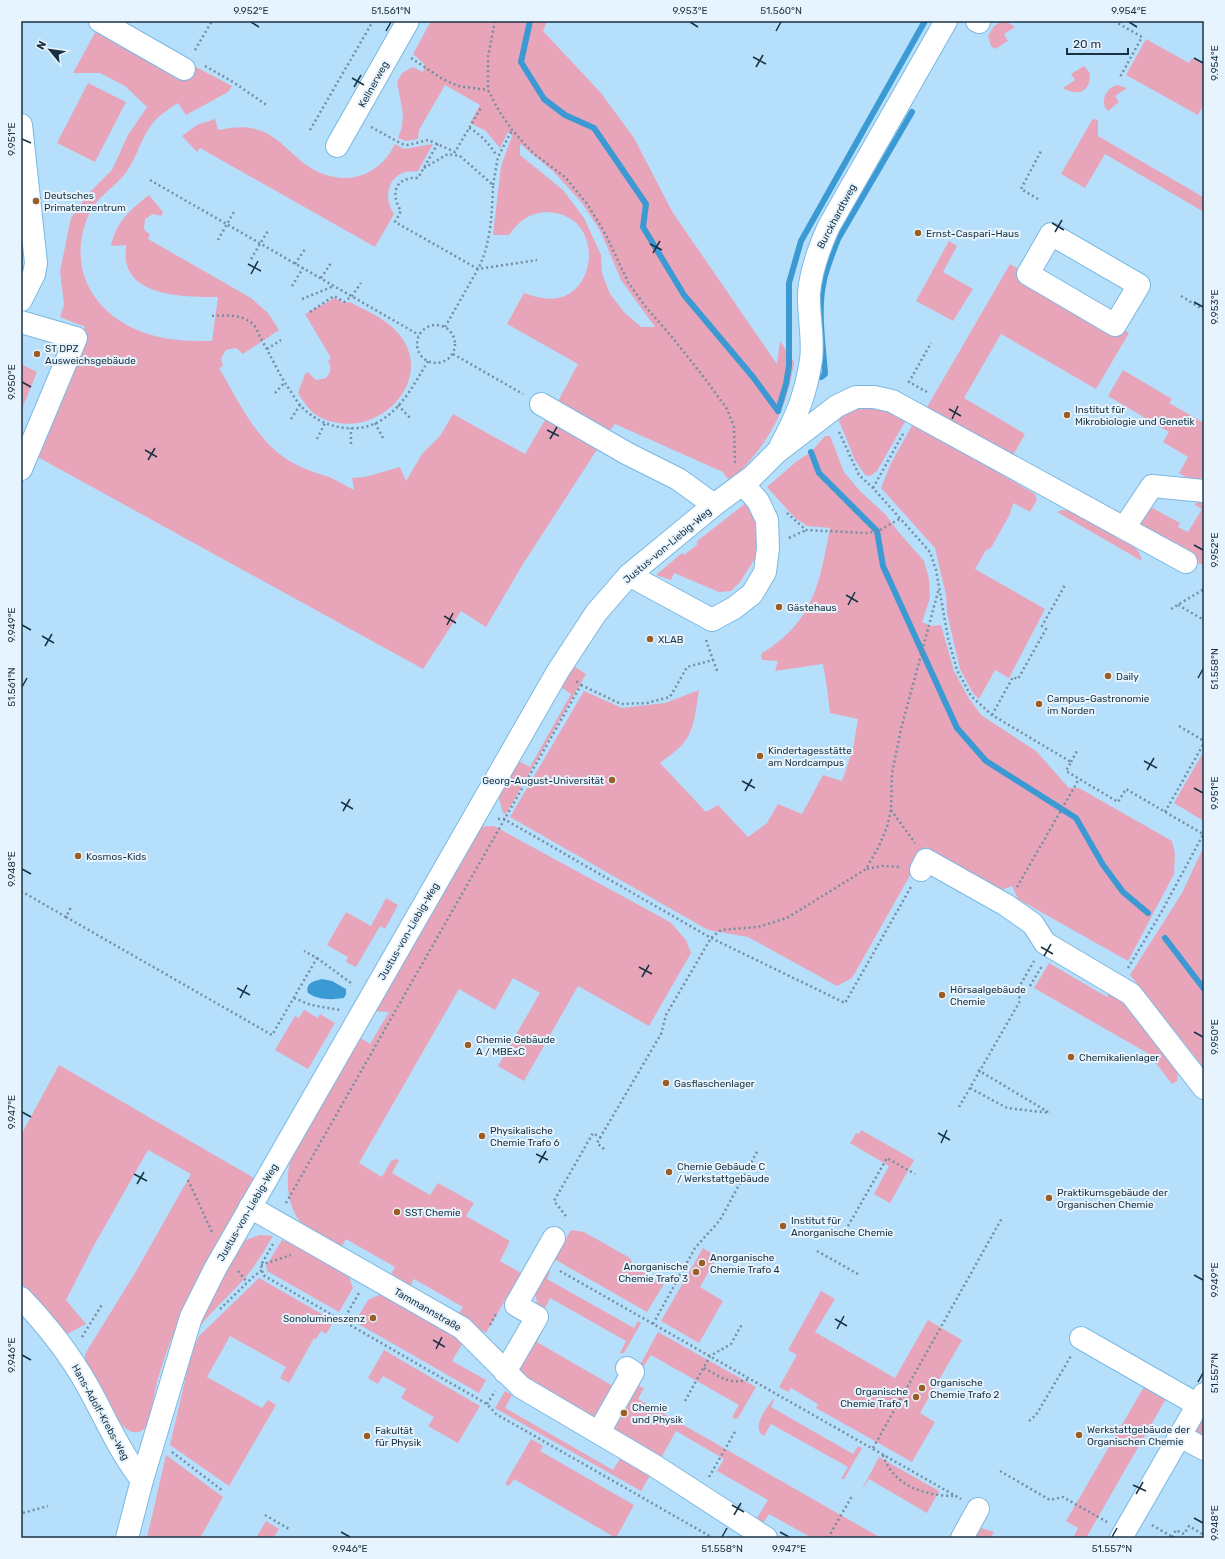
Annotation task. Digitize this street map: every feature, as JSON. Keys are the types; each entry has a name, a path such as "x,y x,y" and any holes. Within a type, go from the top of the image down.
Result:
{"street":[{"path":"100,21 194,62"},
{"name":"Kellnerweg","path":"337,146 408,21"},
{"name":"Burckhardtweg","path":"777,452 796,417 807,379 811,358 809,293 815,257 829,226 946,21"},
{"path":"21,125 36,263 34,274 21,300"},
{"path":"1051,234 1139,285 1115,325 1028,274 1051,234"},
{"path":"21,322 76,338 21,468"},
{"path":"777,452 829,414 837,406 856,397 874,397 892,401 1186,562"},
{"path":"540,404 628,454 678,479 714,505"},
{"name":"Justus-von-Liebig-Weg","path":"142,1480 191,1317 215,1269 558,671 596,614 629,575 714,505 738,488 777,452"},
{"path":"1124,528 1152,486 1204,492"},
{"path":"629,575 712,620 734,608 752,594 765,572 768,548 767,520 758,501 738,488"},
{"path":"923,865 1006,905 1033,924 1045,943 1131,994 1204,1088"},
{"name":"Tammannstraße","path":"250,1207 462,1328 521,1387 655,1466 759,1534"},
{"path":"505,1372 537,1317 516,1305 554,1238"},
{"name":"Hans-Adolf-Krebs-Weg","path":"21,1298 70,1356 87,1384 127,1460 142,1480"},
{"path":"1081,1338 1201,1399 1122,1535"},
{"path":"599,1432 633,1372 627,1368"},
{"path":"1180,1436 1204,1450"},
{"path":"127,1538 142,1480"},
{"path":"962,1538 978,1509"}],"path":[{"path":"212,21 194,62 233,82 268,106"},
{"path":"310,130 373,21"},
{"path":"495,21 488,57 488,90 499,111 512,130 533,152 565,177 588,205 606,235 628,282 645,306 672,336 727,409 734,427 738,488"},
{"path":"1114,21 1142,37 1120,77"},
{"path":"394,46 441,78 458,86 488,90"},
{"path":"354,117 402,144 408,145 428,140 438,143 455,152 482,106"},
{"path":"469,128 480,134 489,143 498,157"},
{"path":"445,327 485,257 491,216 493,185 498,157 512,130"},
{"path":"438,143 418,178 409,177 402,180 396,188 395,196 401,211 395,222 478,269 537,260"},
{"path":"1038,199 1021,189 1042,151"},
{"path":"424,168 448,154 460,156 493,185"},
{"path":"150,180 419,335"},
{"path":"218,240 235,210"},
{"path":"251,259 269,229"},
{"path":"296,264 305,249"},
{"path":"321,278 331,263"},
{"path":"292,286 303,268"},
{"path":"310,312 334,296 344,302 352,296 361,283"},
{"path":"302,298 334,286"},
{"path":"1181,296 1204,310"},
{"path":"212,316 226,315 242,318 253,324 285,382 300,405 313,416 325,423 351,428 365,427 386,417 411,390 428,361"},
{"path":"436,325 445,327 453,334 455,344 453,354 446,361 437,363 428,361 420,354 417,345 419,335 426,328 436,325"},
{"path":"267,349 281,340"},
{"path":"927,392 909,382 931,343"},
{"path":"453,354 540,404"},
{"path":"275,393 285,382"},
{"path":"291,419 300,405"},
{"path":"398,405 410,418"},
{"path":"829,414 852,464 859,475 901,518 930,552 939,588 948,638 957,670 971,696 992,716 1071,762"},
{"path":"873,488 915,414"},
{"path":"317,439 325,423"},
{"path":"375,423 383,438"},
{"path":"351,428 351,444"},
{"path":"785,511 806,530 868,533 880,530 901,518"},
{"path":"992,716 1014,677 1018,679 1043,635 1046,629 1042,626 1065,586"},
{"path":"866,870 887,827 891,810 892,773 901,729 939,588"},
{"path":"1171,609 1204,589"},
{"path":"1178,605 1204,620"},
{"path":"558,671 581,685 621,704 647,703 670,697 687,667 713,660 718,673"},
{"path":"581,685 275,1222 276,1238 261,1265 263,1275 487,1404 496,1414 713,1538"},
{"path":"1165,812 1204,742 1179,726"},
{"path":"1078,749 1066,771 1118,802 1126,789 1204,834 1162,911 1117,986"},
{"path":"1006,905 1079,779"},
{"path":"891,810 923,865"},
{"path":"475,817 504,819 711,938 845,1003 923,865"},
{"path":"604,1149 597,1143 661,1034 666,1015 711,938 721,930 758,927 787,918 866,870 882,866 905,867 923,865"},
{"path":"21,891 272,1035 317,958"},
{"path":"66,917 71,907"},
{"path":"304,951 317,958 351,983 352,990"},
{"path":"1030,986 1040,969"},
{"path":"959,1107 1020,1001 1018,989 1026,974"},
{"path":"294,998 311,1005 327,1008"},
{"path":"970,1088 1007,1108 1050,1113 978,1070"},
{"path":"566,1216 554,1201 593,1133 601,1138"},
{"path":"652,1324 694,1248 720,1220 758,1150"},
{"path":"848,1226 887,1158 915,1174"},
{"path":"188,1180 213,1235"},
{"path":"873,1448 1002,1218"},
{"path":"261,1265 302,1252 311,1242"},
{"path":"817,1251 858,1274"},
{"path":"541,1260 941,1488"},
{"path":"218,1312 252,1277 262,1270"},
{"path":"343,1321 370,1276"},
{"path":"70,1356 103,1303"},
{"path":"478,1345 501,1306"},
{"path":"685,1401 710,1356 731,1344 742,1324"},
{"path":"1029,1421 1036,1415 1081,1338"},
{"path":"704,1368 727,1380 738,1382 751,1379"},
{"path":"699,1495 736,1430"},
{"path":"171,1452 223,1491"},
{"path":"883,1455 894,1476 901,1481 935,1496 956,1496"},
{"path":"1000,1471 1050,1500 1064,1497 1122,1535"},
{"path":"828,1538 852,1496"},
{"path":"23,1513 48,1506"},
{"path":"265,1515 289,1529"},
{"path":"1145,1521 1173,1538 1176,1530 1184,1534 1189,1526 1204,1535"}],"shaded area":[{"name":"Georg-August-Universität","path":"21,21 1204,21 1204,1538 21,1538"},
{"path":"431,21 547,21 543,31 601,93 634,138 673,213 777,364 780,341 794,362 786,398 773,428 754,455 730,482 723,472 615,424 608,433 556,405 578,364 507,324 524,293 542,298 561,297 575,289 585,276 589,260 587,243 580,228 567,217 547,212 535,214 520,222 509,235 493,235 501,166 512,136 508,132 500,148 486,131 470,123 480,105 445,85 419,130 418,139 406,141 398,138 402,127 403,114 397,82 402,73 413,67 423,72 425,65 413,54","holes":["520,144 553,171 582,203 601,232 621,280 655,327 641,327 624,312 610,294 602,273 601,255 584,218 563,190 520,155"]},
{"path":"1001,22 1007,22 1015,27 1004,34 1008,41 995,49 991,46 988,36 994,26"},
{"path":"97,29 194,66 232,86 228,92 186,115 178,103 161,115 148,129 134,160 123,177 92,208 82,235 81,255 84,274 91,291 102,306 117,319 134,329 169,339 212,341 218,297 193,297 164,293 151,289 139,282 131,273 126,261 126,245 111,246 113,237 120,223 130,211 149,195 163,212 161,216 153,214 145,219 144,229 150,235 148,239 251,298 268,313 279,330 243,354 236,348 226,350 221,358 223,366 219,368 251,422 270,445 282,456 299,466 330,477 354,490 352,478 365,477 400,467 406,481 422,454 440,436 453,414 525,454 548,415 600,445 523,564 486,627 461,611 423,669 34,455 85,327 60,317 64,305 60,271 71,218 88,194 112,170 128,135 147,107 125,86 100,73 73,73"},
{"path":"1146,39 1189,63 1192,58 1203,64 1204,62 1204,104 1198,115 1126,75"},
{"path":"1084,66 1090,73 1090,79 1086,88 1082,91 1074,92 1063,88 1075,80 1071,74"},
{"path":"88,83 126,102 95,162 57,143"},
{"path":"1117,85 1127,88 1115,96 1119,102 1108,111 1104,104 1105,96 1110,89"},
{"path":"215,119 218,130 241,127 252,128 264,132 270,135 317,172 343,178 355,177 367,173 378,166 395,144 404,149 433,144 418,171 405,172 394,179 391,184 388,196 394,214 375,247 200,148 197,152 182,136 197,125"},
{"path":"1092,120 1098,120 1098,136 1203,197 1204,180 1204,212 1105,154 1085,188 1061,174"},
{"path":"949,241 957,246 943,272 973,289 953,321 916,301"},
{"path":"1010,264 1129,333 1096,389 1001,334 964,398 1025,434 1012,457 926,409"},
{"path":"335,298 344,303 350,302 375,315 393,328 398,333 408,350 411,367 408,383 399,398 386,411 370,420 353,424 326,420 314,414 298,393 305,374 308,372 316,380 326,378 330,370 328,361 331,358 305,314"},
{"path":"21,364 37,372 21,411"},
{"path":"1123,370 1172,399 1169,403 1204,423 1204,480 1186,477 1179,473 1188,457 1163,442 1169,432 1108,396"},
{"path":"867,407 880,407 906,420 877,471 870,476 865,475 855,460 839,421 847,413"},
{"path":"913,424 1035,494 1037,500 1030,512 1014,503 1010,511 1011,512 991,548 986,550 975,569 1045,609 1009,678 995,670 979,699 973,693 960,669 947,613 946,595 935,548 881,488 891,463"},
{"path":"825,436 830,436 844,472 860,491 886,515 924,561 929,579 930,598 922,622 931,626 941,625 954,671 968,697 981,715 1036,751 1069,788 1079,788 1172,841 1175,854 1174,874 1128,961 1018,899 1012,886 1002,890 926,847 852,978 837,986 748,937 708,930 510,817 584,691 622,708 665,703 699,690 690,733 677,750 660,763 706,812 718,805 748,837 767,823 778,804 802,814 823,775 842,781 853,749 858,719 830,713 823,664 775,671 778,661 762,660 761,654 779,641 793,628 803,615 817,584 830,528 807,526 795,518 767,487 797,461 811,452"},
{"path":"751,499 757,505 760,551 740,582 731,591 719,592 674,573 671,580 656,575 682,553 684,555 698,544 696,542"},
{"path":"1199,499 1204,500 1204,566 1143,531 1139,522 1147,505 1180,523 1178,527 1188,532 1202,509 1195,505"},
{"path":"1070,510 1135,548 1139,552 1142,561 1057,512"},
{"path":"572,665 586,674 506,814 503,813 498,795 517,760 530,767 571,694 559,686"},
{"path":"1204,751 1204,817 1202,820 1174,803"},
{"path":"494,826 670,922 686,940 691,953 649,1026 578,986 524,1081 498,1066 540,993 513,978 495,1010 459,989 359,1163 382,1177 391,1161 397,1159 399,1160 392,1173 430,1195 438,1183 474,1203 466,1216 510,1241 500,1261 521,1273 486,1333 457,1316 463,1307 414,1279 410,1286 390,1276 395,1267 346,1239 340,1249 310,1232 302,1224 291,1205 288,1173 293,1152 359,1037 370,1044 389,1012 374,1011 478,827"},
{"path":"1204,846 1204,1068 1130,975 1182,893"},
{"path":"386,898 398,905 385,929 380,926 356,967 346,962 348,957 327,945 346,912 371,926"},
{"path":"1049,963 1107,997 1110,991 1126,1001 1178,1070 1177,1081 1172,1084 1149,1054 1034,988"},
{"path":"304,1010 318,1018 320,1014 335,1023 308,1069 275,1050 295,1016 299,1018"},
{"path":"59,1065 254,1178 212,1252 187,1303 176,1328 157,1382 150,1421 143,1430 139,1432 126,1429 119,1421 85,1359 85,1354 135,1273 191,1174 148,1150 92,1249 66,1300 86,1324 67,1334 21,1283 21,1135"},
{"path":"861,1130 914,1160 890,1203 874,1194 889,1166 850,1143 856,1133 859,1134"},
{"path":"571,1230 584,1232 630,1258 634,1267 664,1284 647,1312 554,1259"},
{"path":"260,1235 273,1236 259,1259 237,1287 212,1312 195,1333 193,1332 243,1241"},
{"path":"282,1240 298,1246 349,1277 353,1288 339,1312 267,1271 266,1266"},
{"path":"703,1248 717,1257 700,1287 723,1301 699,1343 661,1321"},
{"path":"548,1271 550,1272 547,1279 634,1328 638,1321 641,1323 624,1353 620,1353 626,1341 550,1298 544,1310 538,1307 535,1294"},
{"path":"259,1278 334,1321 326,1334 321,1331 316,1339 314,1338 289,1383 280,1378 286,1367 230,1336 207,1377 262,1408 268,1400 276,1405 229,1486 170,1445 192,1350 199,1336"},
{"path":"821,1291 835,1299 815,1332 895,1378 928,1320 962,1340 920,1413 935,1422 912,1462 816,1408 818,1404 791,1388 788,1392 779,1387 797,1355 788,1350"},
{"path":"381,1294 464,1341 452,1361 486,1380 479,1393 355,1322 368,1300"},
{"path":"543,1330 537,1342 613,1386 594,1420 516,1371 539,1331"},
{"path":"658,1332 756,1387 738,1418 735,1419 732,1417 739,1405 651,1355 643,1367 641,1366 641,1363"},
{"path":"384,1350 480,1406 458,1443 428,1426 434,1417 401,1398 406,1389 383,1376 378,1384 368,1378"},
{"path":"636,1385 644,1388 638,1399 881,1538 812,1538 769,1514 762,1525 755,1521 768,1500 717,1471 724,1459 676,1431 661,1458 613,1431 613,1427"},
{"path":"1145,1385 1167,1397 1086,1538 1073,1538 1078,1528 1066,1521"},
{"path":"505,1391 512,1395 505,1408 613,1470 621,1457 651,1474 641,1491 495,1408"},
{"path":"773,1399 774,1400 771,1407 853,1454 858,1446 862,1448 844,1479 841,1479 848,1467 771,1424 764,1436 760,1432 759,1423"},
{"path":"1204,1410 1204,1444 1193,1430"},
{"path":"531,1439 543,1446 540,1451 634,1505 616,1538 514,1479 509,1486 505,1484"},
{"path":"166,1455 223,1497 200,1538 147,1538"},
{"path":"879,1457 939,1491 927,1513 869,1479 861,1491"},
{"path":"266,1521 279,1529 273,1538 256,1538"},
{"path":"981,1528 994,1532 990,1538 975,1538"}],"water":[{"path":"322,979 332,981 346,989 344,998 325,999 308,993 307,990 311,983"}],"waterway":[{"path":"530,21 521,62 544,99 565,115 594,128 646,204 643,227 684,295 753,377 778,411"},
{"path":"778,411 786,384 789,366 789,283 801,241 925,21"},
{"path":"821,377 825,374 821,327 821,303 824,280 828,265 838,239 912,112"},
{"path":"811,452 819,473 877,531 883,566 957,728 986,761 1076,818 1103,865 1123,892 1148,913"},
{"path":"1165,938 1204,989"}],"place":[{"name":"Deutsches Primatenzentrum","path":"36,201"},
{"name":"Ernst-Caspari-Haus","path":"918,233"},
{"name":"ST DPZ Ausweichsgebäude","path":"37,354"},
{"name":"Institut für Mikrobiologie und Genetik","path":"1067,415"},
{"name":"Gästehaus","path":"779,607"},
{"name":"XLAB","path":"650,639"},
{"name":"Daily","path":"1108,676"},
{"name":"Campus-Gastronomie im Norden","path":"1039,704"},
{"name":"Kindertagesstätte am Nordcampus","path":"760,756"},
{"name":"Georg-August-Universität","path":"612,780"},
{"name":"Kosmos-Kids","path":"78,856"},
{"name":"Hörsaalgebäude Chemie","path":"942,995"},
{"name":"Chemie Gebäude A / MBExC","path":"468,1045"},
{"name":"Chemikalienlager","path":"1071,1057"},
{"name":"Gasflaschenlager","path":"666,1083"},
{"name":"Physikalische Chemie Trafo 6","path":"482,1136"},
{"name":"Chemie Gebäude C / Werkstattgebäude","path":"669,1172"},
{"name":"Praktikumsgebäude der Organischen Chemie","path":"1049,1198"},
{"name":"SST Chemie","path":"397,1212"},
{"name":"Institut für Anorganische Chemie","path":"783,1226"},
{"name":"Anorganische Chemie Trafo 4","path":"702,1263"},
{"name":"Anorganische Chemie Trafo 3","path":"696,1272"},
{"name":"Sonolumineszenz","path":"373,1318"},
{"name":"Organische Chemie Trafo 2","path":"922,1388"},
{"name":"Organische Chemie Trafo 1","path":"916,1397"},
{"name":"Chemie und Physik","path":"624,1413"},
{"name":"Werkstattgebäude der Organischen Chemie","path":"1079,1435"},
{"name":"Fakultät für Physik","path":"367,1436"}]}
